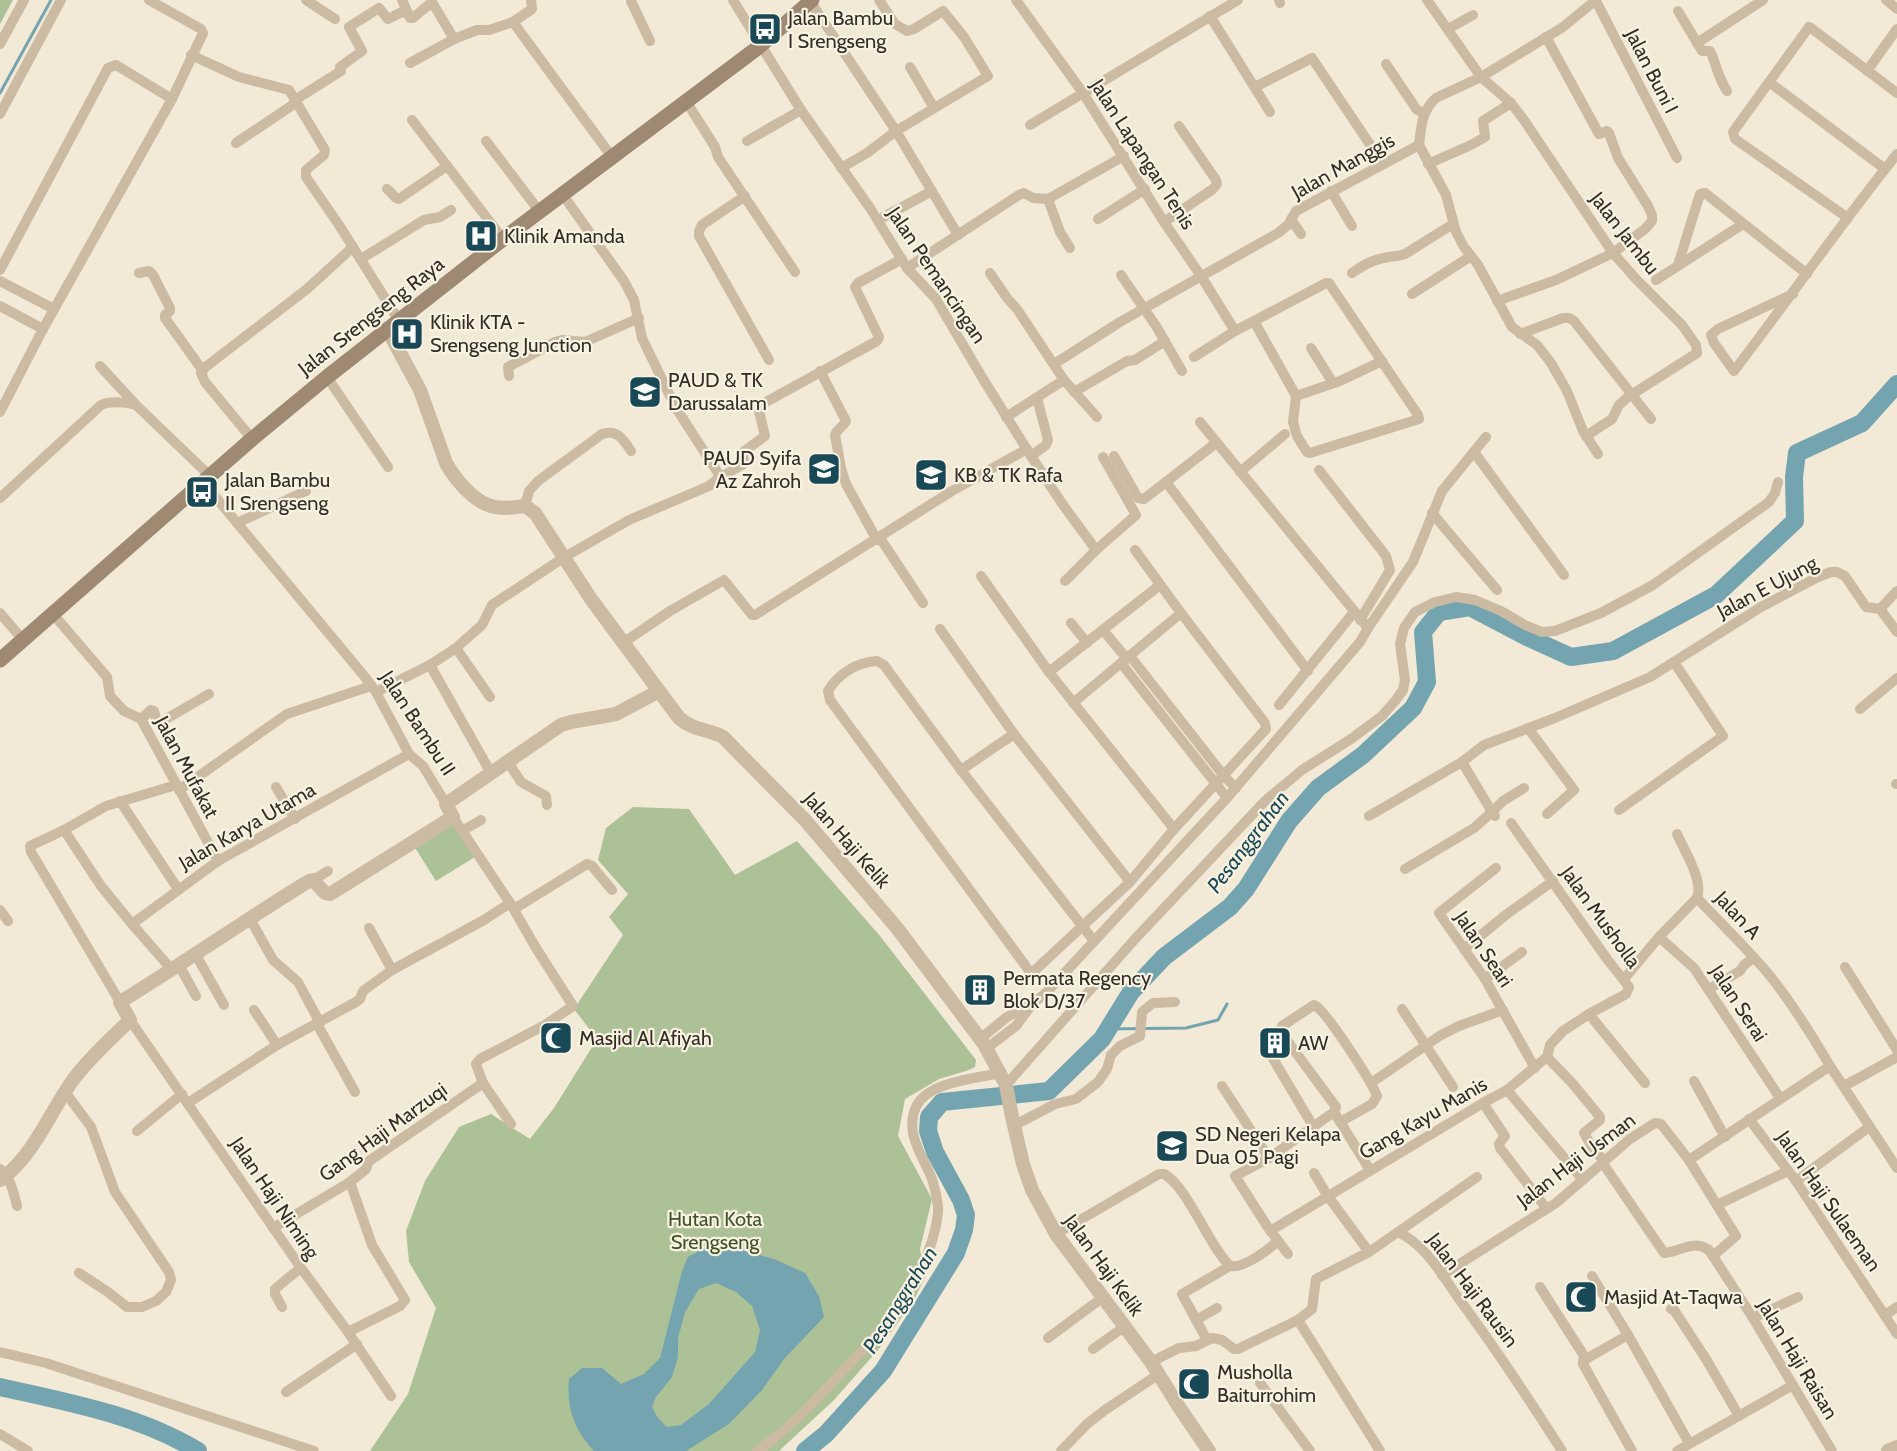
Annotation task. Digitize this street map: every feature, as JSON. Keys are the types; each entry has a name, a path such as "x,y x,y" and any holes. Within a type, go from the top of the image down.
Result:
{"main road":[{"name":"Jalan Srengseng Raya","path":"0,660 252,439 327,377 503,239 760,46 811,1"}],"street":[{"path":"1,40 24,0"},
{"path":"0,114 61,0"},
{"path":"0,412 43,328 172,99 202,31 149,0"},
{"path":"306,0 335,19"},
{"path":"402,0 410,18 432,2 454,39"},
{"path":"410,63 454,39 477,30 489,30 513,22 532,9 531,0"},
{"path":"633,0 650,41"},
{"name":"Jalan Pemancingan","path":"733,0 801,110 878,220 904,264 936,299 1006,417 1061,502 1096,550"},
{"path":"842,168 896,131 987,78 988,74 964,37 943,11 907,31 895,24 879,0"},
{"name":"Jalan Lapangan Tenis","path":"1016,0 1083,93 1235,331"},
{"path":"1030,125 1238,0"},
{"name":"Jalan Jambu","path":"1427,0 1481,77 1511,103 1613,253 1682,325 1696,345 1697,353 1633,394"},
{"path":"1386,64 1418,111 1424,113 1436,99 1481,77 1546,37 1579,15 1596,0"},
{"name":"Jalan Buni I","path":"1596,0 1677,158"},
{"path":"1697,43 1763,0"},
{"path":"1886,0 1897,9"},
{"path":"811,1 896,131 958,235"},
{"path":"236,143 341,71 340,67 362,51 349,27 378,8 388,19 402,12 409,14"},
{"path":"1678,11 1703,52 1710,51 1718,77 1727,91"},
{"path":"1448,29 1473,15"},
{"path":"1210,16 1270,112"},
{"path":"513,22 612,157"},
{"path":"1848,218 1735,139 1734,128 1809,27 1897,93"},
{"path":"1867,71 1897,29"},
{"path":"1497,301 1556,280 1613,253 1646,229 1652,221 1652,215 1617,158 1609,133 1607,131 1599,134 1546,37"},
{"path":"191,55 239,77 266,86 289,90 325,150 324,155 306,170 306,177 353,247 393,324 446,463 452,473 480,501 492,507 525,506 529,491 538,481 602,434 615,432 631,451"},
{"path":"1255,87 1312,58 1383,164"},
{"path":"0,270 108,68 116,65 172,99"},
{"path":"910,67 934,108"},
{"path":"1769,81 1885,169"},
{"path":"683,103 710,151 718,157 746,196 795,272"},
{"path":"1428,164 1485,137 1483,121 1511,103"},
{"path":"747,141 801,110"},
{"name":"Jalan Manggis","path":"1054,364 1099,335 1278,233 1288,225 1296,211 1419,145 1424,113"},
{"path":"412,120 503,239"},
{"path":"1164,222 1214,189 1217,184 1179,126"},
{"path":"486,141 540,212"},
{"path":"1419,145 1446,195 1456,232 1478,265 1508,321 1520,334 1537,345 1551,363 1567,391 1586,436 1598,454"},
{"path":"1793,294 1718,328 1713,333 1714,343 1734,371 1793,294 1897,154"},
{"path":"17,1206 2,1175 31,1148 65,1092 87,1064 130,1020 31,852 30,846 120,801 177,788 287,714 373,689 430,665 456,648 482,625 492,605 563,558 629,520 709,486 719,477 742,465 743,452 765,436 760,407 879,339 855,287 858,283 904,264 958,235 1022,193 1036,199 1048,199 1124,156"},
{"path":"387,189 399,199 447,166"},
{"path":"1098,219 1145,189"},
{"path":"878,220 932,190"},
{"path":"1331,191 1352,226"},
{"path":"1678,265 1700,194 1705,193 1807,274"},
{"path":"563,195 624,281 634,300 642,338 676,408 702,446 719,477"},
{"path":"746,196 702,225 699,236 769,360"},
{"path":"1048,199 1060,232 1070,248"},
{"path":"360,259 424,220 440,217 451,210"},
{"path":"1292,219 1301,234"},
{"path":"1352,273 1369,262 1405,254 1453,224"},
{"path":"1656,280 1743,224"},
{"path":"252,439 201,374 206,366 307,289 353,247"},
{"path":"1412,294 1471,256"},
{"path":"139,273 149,271 153,274 170,308 165,318 203,371"},
{"path":"990,273 1064,380 1097,417"},
{"path":"1121,275 1182,371"},
{"path":"0,281 54,309"},
{"path":"1194,357 1235,331 1326,283 1329,284 1418,414 1418,420 1310,453 1305,450 1295,430 1293,417 1296,396 1254,321"},
{"path":"0,306 43,328"},
{"path":"509,376 508,367 555,342 562,340 585,342 639,318"},
{"path":"1520,334 1563,318 1569,318 1580,328 1651,419"},
{"path":"1074,392 1127,361 1135,360 1165,341"},
{"path":"1311,348 1333,384"},
{"path":"1296,396 1333,384 1382,361"},
{"name":"Jalan Bambu II","path":"100,366 206,479 237,523 373,689 410,754 423,766 453,817 573,1004 573,1007 566,1012 477,1061 475,1066 483,1083"},
{"path":"820,372 846,421 835,435 843,478 878,539 923,603"},
{"path":"327,377 388,467"},
{"path":"1006,417 1064,380"},
{"path":"1586,436 1612,419 1617,414 1619,405 1633,394"},
{"path":"623,643 670,610 724,580 754,616 952,491 1048,442 1037,398"},
{"path":"0,498 101,405 110,402 136,405"},
{"path":"1200,422 1368,628"},
{"path":"1240,472 1285,434"},
{"path":"984,1044 1007,1017 1032,1004 1046,993 1236,788 1360,642 1413,562 1442,491 1486,437"},
{"path":"1065,581 1136,515 1108,456 1138,498 1144,499 1216,442"},
{"path":"1474,452 1564,575"},
{"path":"1279,705 1357,616 1390,570 1386,556 1319,470"},
{"path":"1166,482 1308,671"},
{"path":"757,1451 802,1415 877,1335 918,1278 935,1232 939,1209 932,1178 913,1138 911,1126 920,1099 931,1091 957,1082 1005,1083 1135,939 1266,800 1302,770 1374,722 1403,690 1405,680 1400,644 1404,628 1415,612 1435,602 1456,597 1475,600 1501,611 1525,626 1542,632 1555,631 1601,613 1653,585 1769,502 1778,482"},
{"path":"237,523 306,491"},
{"name":"Jalan Haji Kelik","path":"525,506 535,513 563,558 679,718 693,728 716,733 723,737 786,799 897,928 984,1044 1005,1083 1023,1164 1032,1190 1056,1234 1151,1362 1209,1451"},
{"path":"1432,513 1497,590"},
{"path":"1094,941 1083,927 961,770 880,662 872,661 857,665 838,678 830,687 828,696 1031,972 1083,927 1130,882 1174,829 1267,726 1135,550"},
{"name":"Jalan E Ujung","path":"1369,816 1462,762 1484,745 1632,686 1761,607 1818,577 1831,572 1845,576 1868,608 1880,609"},
{"path":"981,576 1073,704 1174,829"},
{"path":"1049,672 1160,585"},
{"path":"1897,591 1880,609 1897,632"},
{"path":"0,613 23,640"},
{"path":"1073,704 1181,613"},
{"name":"Jalan Mufakat","path":"53,614 106,677 110,696 124,711 141,719 218,861"},
{"path":"1071,623 1087,642"},
{"path":"940,629 1014,734 1130,882"},
{"path":"1103,630 1220,780 1227,798"},
{"path":"456,648 490,697"},
{"path":"1619,810 1723,736 1674,662"},
{"path":"430,665 491,773"},
{"path":"1860,709 1897,678"},
{"path":"446,804 566,723 616,714 659,691"},
{"path":"141,719 151,710 161,722 209,694"},
{"path":"1528,728 1574,790 1548,814"},
{"path":"961,770 1014,734"},
{"name":"Jalan Karya Utama","path":"132,924 218,861 410,754"},
{"path":"508,762 521,782 546,796 547,805"},
{"path":"1462,762 1494,815"},
{"path":"1220,780 1236,788"},
{"path":"276,787 295,819"},
{"path":"1405,869 1494,815 1503,801 1524,788"},
{"path":"120,801 178,889"},
{"path":"313,880 325,893 330,894 453,817"},
{"path":"462,831 481,820"},
{"name":"Jalan Musholla","path":"1511,823 1629,987 1626,994 1563,1031 1551,1046 1547,1057 1535,1068"},
{"path":"64,831 101,886 132,924 176,967 196,996"},
{"path":"1677,834 1698,880 1700,891 1697,898"},
{"path":"137,1131 185,1099 356,1002 363,991 392,970 587,864 592,866 612,890"},
{"name":"Jalan Seari","path":"1496,868 1439,913 1485,980 1535,1068"},
{"path":"120,1002 196,955 249,917 328,871"},
{"path":"1464,949 1553,881"},
{"name":"Jalan A","path":"1624,979 1659,937 1697,898 1772,979 1811,1034 1830,1066"},
{"path":"0,910 8,921"},
{"path":"249,917 273,960 298,982 355,1092"},
{"path":"369,928 392,970"},
{"name":"Jalan Serai","path":"1659,937 1694,968 1780,1098"},
{"path":"1485,980 1522,952"},
{"path":"196,955 224,1005"},
{"path":"1709,989 1740,971 1754,958"},
{"path":"1845,967 1897,1050"},
{"path":"1013,1121 1055,1104 1076,1099 1098,1082 1107,1068 1111,1055 1120,1046 1140,1036 1142,1012 1153,1003 1175,1002"},
{"path":"1288,1254 1235,1178 1269,1158 1334,1112 1336,1107 1280,1031 1282,1026 1316,1005 1371,1083 1377,1096 1374,1101 1340,1122"},
{"path":"1402,1009 1453,1087"},
{"path":"254,1010 277,1045"},
{"path":"1371,1083 1426,1044 1459,1026 1503,1010"},
{"path":"1589,1014 1645,1083"},
{"name":"Jalan Haji Niming","path":"130,1020 301,1268 357,1344 390,1396"},
{"path":"1272,1057 1313,1126"},
{"path":"1547,1057 1600,1117 1600,1120 1584,1133 1662,1252 1667,1254 1698,1245 1708,1250 1713,1256 1736,1236 1689,1160 1830,1066 1897,1168"},
{"path":"1844,1086 1897,1057"},
{"name":"Gang Kayu Manis","path":"1270,1231 1507,1090 1535,1068"},
{"path":"1694,1081 1725,1137"},
{"path":"483,1083 511,1124"},
{"name":"Gang Haji Marzuqi","path":"273,1228 350,1182 366,1169 369,1161 483,1083"},
{"path":"1222,1086 1269,1158"},
{"path":"1507,1090 1583,1180"},
{"path":"65,1092 91,1127 115,1192 169,1272 170,1282 166,1292 156,1301 142,1307 127,1307 79,1273"},
{"path":"1483,1103 1505,1136 1499,1144 1500,1148 1546,1208"},
{"path":"1334,1112 1370,1170"},
{"name":"Jalan Haji Sulaeman","path":"1749,1119 1796,1181 1897,1334"},
{"name":"Jalan Haji Usman","path":"1442,1275 1556,1203 1630,1139 1658,1122 1689,1160"},
{"path":"1796,1181 1869,1127"},
{"path":"1717,1205 1788,1171"},
{"path":"1314,1173 1327,1195 1369,1252"},
{"path":"1056,1234 1159,1174 1164,1174 1172,1179 1230,1266 1235,1268 1245,1264 1278,1241"},
{"path":"1398,1232 1477,1178"},
{"path":"348,1332 400,1306 405,1300 372,1245 350,1182"},
{"name":"Jalan Haji Rausin","path":"1298,1320 1312,1309 1316,1279 1369,1252 1398,1232 1415,1242 1442,1275 1504,1361 1562,1451"},
{"name":"Jalan Haji Raisan","path":"1713,1256 1753,1318 1832,1451"},
{"path":"1207,1340 1182,1296 1182,1292 1230,1266"},
{"path":"282,1307 275,1290 301,1268"},
{"path":"1592,1276 1689,1443"},
{"path":"1540,1287 1586,1359"},
{"path":"1753,1318 1798,1297"},
{"path":"1048,1338 1102,1298"},
{"path":"1885,1315 1897,1307"},
{"path":"1196,1320 1217,1308"},
{"path":"1671,1309 1678,1315 1701,1351 1739,1416"},
{"path":"1151,1362 1179,1348 1196,1346 1212,1338 1222,1340 1234,1349 1238,1349 1298,1320 1380,1451"},
{"path":"1093,1349 1124,1327"},
{"path":"1628,1335 1586,1359 1583,1364 1632,1451"},
{"path":"286,1392 357,1344"},
{"path":"0,1352 66,1370 314,1451"},
{"path":"1061,1451 1096,1417 1159,1374"},
{"path":"1260,1383 1310,1451"},
{"path":"1677,1451 1793,1385"},
{"path":"0,1434 28,1451"},
{"path":"1888,1451 1897,1447"}],"green space":[{"path":"0,0 13,0 0,24"},
{"name":"Hutan Kota Srengseng","path":"633,807 689,809 735,875 797,841 880,936 976,1060 975,1067 939,1079 905,1099 898,1136 932,1199 920,1249 926,1275 914,1300 878,1350 834,1400 779,1451 370,1451 408,1394 436,1308 409,1262 406,1231 425,1181 459,1127 491,1114 530,1139 554,1108 597,1039 574,1009 623,935 609,917 628,894 598,860 606,828"},
{"path":"454,822 475,857 436,881 414,846"}],"water":[{"path":"704,1248 734,1248 774,1259 805,1273 819,1296 824,1317 784,1359 762,1390 729,1424 686,1451 594,1451 581,1435 573,1418 569,1399 569,1379 582,1368 602,1368 621,1384 644,1374 660,1358 682,1271 688,1257","holes":["716,1283 736,1292 752,1306 760,1330 755,1352 709,1404 681,1425 667,1427 652,1407 656,1397 672,1377 678,1357 678,1338 685,1312 699,1289"]}],"waterway":[{"path":"0,93 51,0"},
{"name":"Pesanggrahan","path":"805,1451 826,1434 883,1371 956,1253 964,1230 966,1215 961,1200 935,1152 928,1131 929,1117 942,1102 1049,1091 1102,1039 1131,992 1164,957 1230,907 1246,889 1289,821 1318,788 1363,755 1413,708 1427,682 1423,632 1439,612 1470,607 1571,657 1613,651 1716,595 1795,521 1794,477 1797,453 1862,423 1897,384"},
{"path":"1108,1029 1186,1028 1218,1020 1227,1004"},
{"name":"Pesanggrahan","path":"0,1387 77,1404 127,1419 198,1451"}],"place":[{"name":"Jalan Bambu I Srengseng","path":"765,29"},
{"name":"Klinik Amanda","path":"481,236"},
{"name":"Klinik KTA - Srengseng Junction","path":"407,334"},
{"name":"PAUD & TK Darussalam","path":"645,392"},
{"name":"PAUD Syifa Az Zahroh","path":"824,469"},
{"name":"KB & TK Rafa","path":"931,475"},
{"name":"Jalan Bambu II Srengseng","path":"202,492"},
{"name":"Permata Regency Blok D/37","path":"980,990"},
{"name":"Masjid Al Afiyah","path":"556,1038"},
{"name":"AW","path":"1275,1043"},
{"name":"SD Negeri Kelapa Dua 05 Pagi","path":"1172,1146"},
{"name":"Masjid At-Taqwa","path":"1581,1297"},
{"name":"Musholla Baiturrohim","path":"1194,1384"}]}
